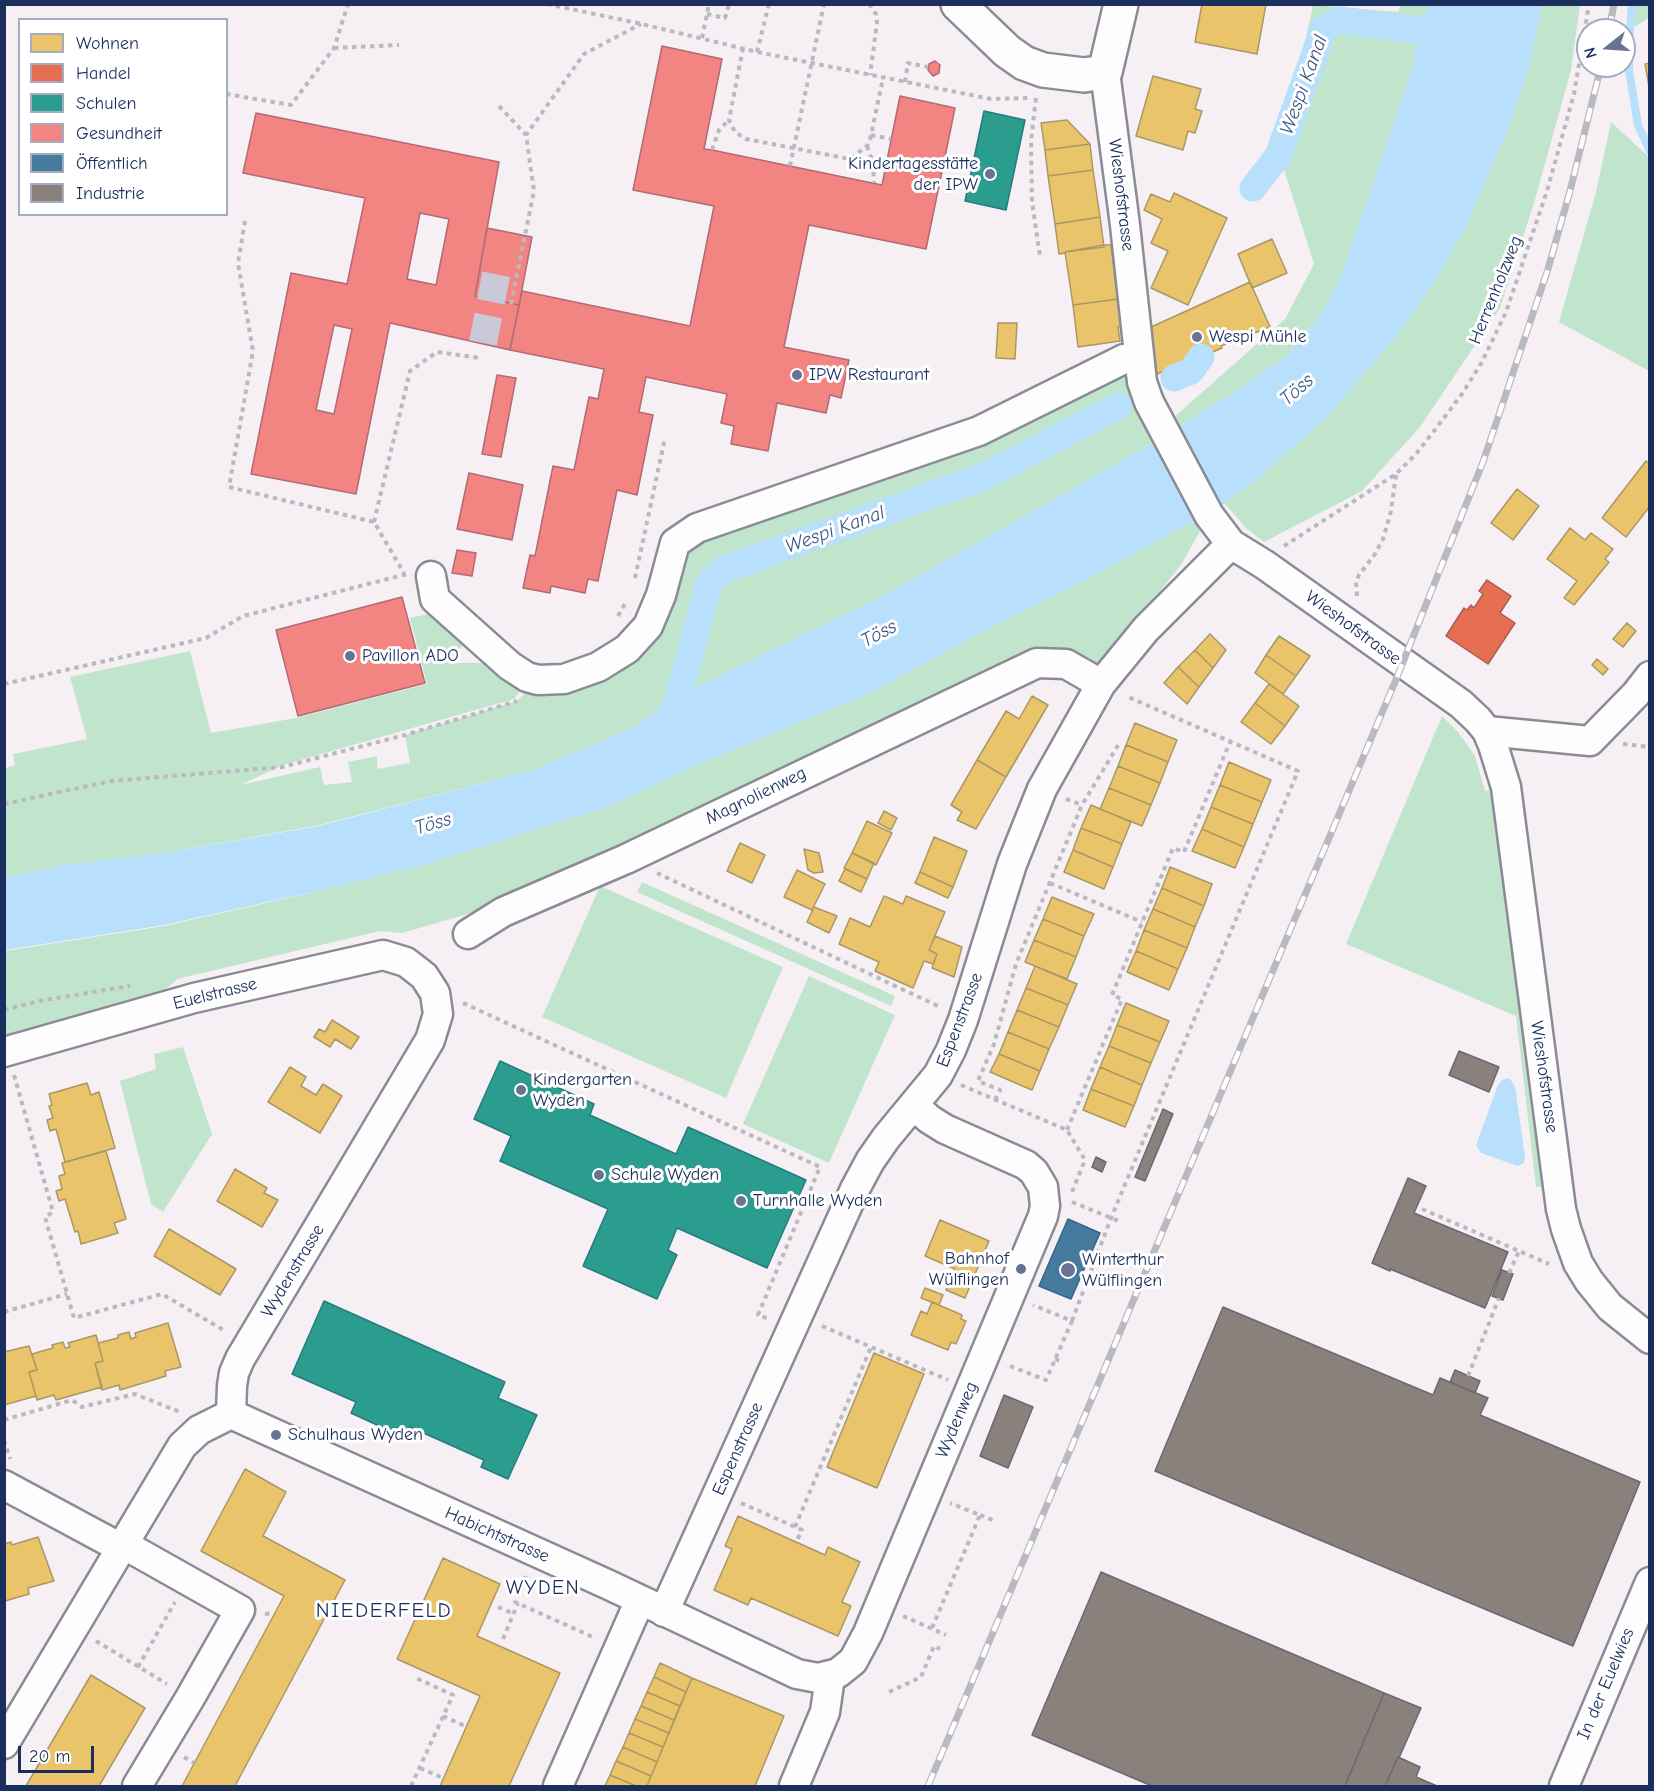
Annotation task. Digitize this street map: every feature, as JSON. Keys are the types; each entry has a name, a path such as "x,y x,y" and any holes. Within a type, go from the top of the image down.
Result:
{"main road":[{"path":"958,4 1024,63 1043,70 1084,75 1105,72 1121,4"}],"street":[{"name":"Wieshofstrasse","path":"1105,72 1142,382 1149,402 1209,515 1231,544 1265,565 1461,704 1487,731 1506,787 1561,1209 1566,1229 1578,1263 1588,1281 1616,1312 1650,1339"},
{"path":"418,575 435,599 510,666 527,677 538,680 564,679 598,667 627,649 648,626 661,595 675,543 697,528 979,431 1124,359 1138,357"},
{"name":"Espenstrasse","path":"558,1786 652,1606 855,1189 886,1138 938,1075 963,1020 1012,864 1042,789 1112,689 1146,628 1231,544"},
{"name":"Magnolienweg","path":"468,934 503,912 626,859 1037,663 1066,664 1112,689"},
{"path":"1487,731 1590,741 1636,694 1650,676"},
{"name":"Euelstrasse","path":"6,1052 194,998 383,955 406,962 424,976 435,993 438,1014"},
{"name":"Wydenstrasse","path":"231,1414 232,1386 240,1359 430,1040 438,1014"},
{"name":"Wydenweg","path":"830,1677 853,1661 880,1605 1043,1216 1045,1196 1039,1179 1026,1165 945,1129 929,1119 914,1105"},
{"path":"4,1744 182,1446 199,1430 231,1414"},
{"name":"Habichtstrasse","path":"231,1414 797,1674 812,1678 830,1677"},
{"path":"4,1485 188,1580 240,1610 137,1786"},
{"name":"In der Euelwies","path":"1564,1786 1650,1582"},
{"path":"794,1786 825,1712 830,1677"}],"path":[{"path":"228,94 291,105 334,48 348,4"},
{"path":"702,38 709,4"},
{"path":"707,14 725,18 729,4"},
{"path":"757,52 769,4"},
{"path":"790,166 824,4"},
{"path":"869,4 876,14 877,23 870,75"},
{"name":"Herrenholzweg","path":"1265,565 1274,552 1396,474 1416,454 1462,394 1482,362 1506,312 1534,231 1574,94 1588,4"},
{"path":"547,5 642,24 757,52 991,99 1036,98 1031,141 1032,202 1040,256"},
{"path":"525,135 584,54 642,24"},
{"path":"334,48 399,45"},
{"path":"712,150 719,130 729,120 743,48"},
{"path":"905,82 908,63 928,67"},
{"path":"729,120 735,132 746,139 850,159 867,146 883,78"},
{"path":"499,106 525,135 534,191 511,303"},
{"path":"871,135 891,139"},
{"path":"867,146 873,163 873,183"},
{"path":"4,684 206,638 243,616 418,575 374,522 229,487 253,351 238,263 245,221"},
{"path":"374,522 410,371 437,352 480,358"},
{"path":"633,586 665,438"},
{"path":"1358,599 1356,582 1379,549 1383,539 1391,511 1396,474"},
{"path":"616,619 627,600"},
{"path":"4,804 111,781 282,767 405,735 517,701 531,693 538,680"},
{"path":"1002,1363 1046,1380 1072,1321 1111,1218 1298,771 1112,689"},
{"path":"995,1100 1000,1090 978,1081 994,1044 1016,964 1082,805 1120,742"},
{"path":"1067,1130 1122,999 1112,994 1173,848 1184,852 1230,742"},
{"path":"626,859 938,1006 934,1015"},
{"path":"1050,883 1143,922"},
{"path":"4,1010 39,1001 140,984"},
{"path":"438,1014 464,1003 820,1167 758,1315 774,1321"},
{"path":"6,1052 52,1212 45,1216 74,1318 162,1294 227,1332"},
{"path":"938,1075 1067,1130 1085,1160 1068,1201 1121,1222"},
{"path":"1422,1209 1555,1266"},
{"path":"1509,1273 1519,1251"},
{"path":"4,1312 67,1294"},
{"path":"1081,1296 1088,1299"},
{"path":"1468,1376 1499,1298"},
{"path":"1026,1303 1072,1321"},
{"path":"813,1322 970,1389"},
{"path":"795,1527 871,1347"},
{"path":"1055,1359 1062,1362"},
{"path":"4,1419 72,1400 82,1407 135,1394 183,1413"},
{"path":"927,1494 995,1521"},
{"path":"734,1499 802,1530 796,1542"},
{"path":"932,1629 980,1515"},
{"path":"530,1568 515,1602 604,1641"},
{"path":"138,1667 188,1580"},
{"path":"503,1640 518,1603"},
{"path":"880,1605 946,1635"},
{"path":"498,1607 514,1614"},
{"path":"93,1640 190,1698"},
{"path":"889,1692 921,1677 934,1646 940,1649"},
{"path":"411,1786 453,1695 416,1678"},
{"path":"443,1716 467,1727"},
{"path":"419,1768 443,1778"}],"green space":[{"path":"1313,5 1398,12 1401,5 1430,5 1418,30 1412,69 1340,280 1320,316 1288,355 1233,393 1141,450 883,596 678,696 635,727 533,770 320,825 158,854 67,865 5,877 5,768 15,765 13,754 87,739 70,677 190,651 211,733 296,718 427,684 410,618 427,614 441,619 465,638 454,663 490,663 524,686 514,699 283,765 240,785 320,767 324,785 352,782 348,762 377,756 377,769 410,763 405,735 517,701 538,680 627,649 675,543 1124,359 1163,427 1285,319 1314,264 1280,157"},
{"path":"1542,5 1580,5 1578,18 1576,18 1571,70 1535,200 1500,308 1420,427 1362,491 1264,542 1247,529 1224,503 1253,482 1399,333 1433,284 1466,227 1509,126 1529,67"},
{"path":"1636,5 1649,5 1649,18 1636,26 1636,18 1633,18"},
{"path":"1611,122 1649,157 1649,371 1559,322 1596,192"},
{"path":"1209,515 1181,565 1090,677 1066,664 478,911 402,933 380,931 177,979 164,991 5,1039 5,951 164,926 301,895 427,864 610,806 690,768 868,694 993,626"},
{"path":"1442,716 1458,732 1475,756 1485,791 1506,787 1558,1184 1536,1187 1516,1016 1346,944"},
{"path":"642,882 895,996 891,1006 637,892"},
{"path":"600,886 783,967 726,1098 542,1017"},
{"path":"809,976 895,1015 829,1163 743,1124"},
{"path":"183,1047 212,1134 163,1212 151,1204 120,1081 156,1069 154,1054"}],"water":[{"name":"Töss","path":"1430,5 1542,5 1529,67 1509,126 1466,227 1433,284 1399,333 1323,421 1253,482 1209,515 993,626 868,694 690,768 610,806 427,864 326,889 164,925 5,950 5,877 67,865 158,854 319,826 533,770 635,727 678,696 883,596 1141,450 1233,393 1288,355 1320,316 1340,280 1412,69 1418,30"},
{"path":"1509,1078 1515,1086 1525,1157 1524,1163 1518,1166 1481,1153 1476,1145 1498,1085 1502,1080"}],"building: Wohnen":[{"path":"1202,4 1266,4 1257,54 1195,42"},
{"path":"1650,63 1650,92 1645,64"},
{"path":"1153,76 1201,89 1195,109 1202,111 1195,133 1188,131 1183,150 1136,136"},
{"path":"1067,120 1090,144 1045,150 1041,123"},
{"path":"1090,144 1093,170 1048,176 1045,150"},
{"path":"1093,170 1100,217 1055,224 1048,176"},
{"path":"1174,193 1227,218 1188,305 1151,288 1168,251 1151,243 1162,219 1144,210 1151,194 1170,202"},
{"path":"1100,217 1104,247 1059,254 1055,224"},
{"path":"1272,239 1287,273 1252,288 1238,254"},
{"path":"1111,245 1118,299 1073,305 1065,252"},
{"name":"Wespi Mühle","path":"1250,282 1270,327 1155,375 1149,328"},
{"path":"1118,299 1122,326 1118,327 1120,341 1078,347 1073,305"},
{"path":"998,323 1017,323 1015,359 996,358"},
{"path":"1646,461 1650,464 1650,506 1626,537 1602,518"},
{"path":"1517,489 1539,506 1513,540 1491,523"},
{"path":"1570,528 1585,540 1591,533 1613,549 1605,559 1609,562 1574,605 1564,598 1577,581 1547,559"},
{"path":"1627,623 1636,631 1623,647 1613,639"},
{"path":"1210,634 1226,650 1213,668 1195,650"},
{"path":"1279,636 1310,656 1296,676 1266,655"},
{"path":"1195,650 1213,668 1199,687 1178,667"},
{"path":"1266,655 1296,676 1283,694 1255,673"},
{"path":"1597,659 1608,669 1603,675 1592,665"},
{"path":"1178,667 1199,687 1187,704 1164,683"},
{"path":"1269,684 1299,706 1285,726 1255,703"},
{"path":"1032,696 1048,705 1006,777 977,760 1006,711 1019,719"},
{"path":"1255,703 1285,726 1271,744 1241,722"},
{"path":"1135,723 1177,740 1168,762 1126,745"},
{"path":"1126,745 1168,762 1160,783 1118,766"},
{"path":"977,760 1006,777 976,829 957,820 962,812 951,805"},
{"path":"1229,762 1271,780 1262,802 1220,785"},
{"path":"1118,766 1160,783 1151,805 1109,788"},
{"path":"1220,785 1262,802 1253,824 1211,807"},
{"path":"1109,788 1151,805 1142,826 1100,809"},
{"path":"1091,805 1131,822 1122,844 1081,828"},
{"path":"1211,807 1253,824 1244,847 1202,829"},
{"path":"884,811 897,818 891,830 878,823"},
{"path":"867,821 892,833 876,865 852,853"},
{"path":"1081,828 1122,844 1113,867 1073,850"},
{"path":"1202,829 1244,847 1235,868 1192,851"},
{"path":"934,837 967,851 953,887 920,872"},
{"path":"740,843 765,855 752,883 727,871"},
{"path":"804,849 819,853 823,872 814,873 808,870"},
{"path":"1073,850 1113,867 1104,889 1064,872"},
{"path":"852,853 874,863 867,879 844,868"},
{"path":"1170,867 1212,884 1204,906 1162,888"},
{"path":"845,869 867,879 861,892 839,881"},
{"path":"797,870 825,884 812,910 784,897"},
{"path":"920,872 953,887 948,898 915,883"},
{"path":"1162,888 1204,906 1195,927 1153,909"},
{"path":"884,896 903,904 906,896 945,912 929,950 937,954 933,964 924,961 913,988 875,971 879,962 839,944 850,918 870,927"},
{"path":"1052,897 1094,914 1084,936 1043,919"},
{"path":"814,907 837,916 829,933 807,922"},
{"path":"1153,909 1195,927 1187,948 1144,930"},
{"path":"1043,919 1084,936 1076,957 1034,940"},
{"path":"1144,930 1187,948 1178,969 1136,951"},
{"path":"935,936 962,947 954,977 932,968 937,954 929,950"},
{"path":"1034,940 1076,957 1067,979 1025,962"},
{"path":"1136,951 1178,969 1169,990 1127,972"},
{"path":"1035,966 1077,984 1068,1005 1026,988"},
{"path":"1026,988 1068,1005 1059,1027 1017,1010"},
{"path":"1126,1003 1169,1021 1160,1042 1117,1025"},
{"path":"1017,1010 1059,1027 1049,1049 1008,1032"},
{"path":"332,1020 359,1037 351,1049 335,1039 330,1047 314,1037 319,1029 325,1032"},
{"path":"1117,1025 1160,1042 1151,1063 1109,1046"},
{"path":"1008,1032 1049,1049 1040,1071 999,1054"},
{"path":"1109,1046 1151,1063 1142,1085 1100,1067"},
{"path":"999,1054 1040,1071 1032,1090 990,1072"},
{"path":"290,1067 306,1077 301,1086 316,1095 323,1084 342,1096 320,1133 268,1102"},
{"path":"1100,1067 1142,1085 1134,1106 1091,1089"},
{"path":"87,1083 91,1095 99,1092 115,1148 65,1162 56,1129 50,1131 47,1120 53,1118 49,1106 52,1105 49,1094"},
{"path":"1091,1089 1134,1106 1125,1127 1083,1110"},
{"path":"106,1151 126,1219 114,1223 118,1233 81,1244 65,1199 59,1201 56,1191 62,1189 59,1176 65,1174 62,1163"},
{"path":"235,1169 267,1188 264,1193 278,1200 262,1227 217,1201"},
{"path":"940,1220 989,1241 965,1298 946,1290 955,1269 925,1256"},
{"path":"169,1229 236,1269 220,1295 154,1256"},
{"path":"925,1288 943,1295 939,1305 921,1298"},
{"path":"932,1302 962,1315 961,1319 966,1321 956,1344 951,1342 948,1350 911,1335 921,1311 927,1314"},
{"path":"168,1323 181,1367 165,1371 166,1376 120,1390 119,1385 102,1390 95,1363 103,1361 98,1343 118,1338 118,1335 129,1332 131,1339 136,1337 135,1333"},
{"path":"96,1335 103,1361 95,1363 102,1387 56,1400 54,1395 37,1400 29,1372 37,1370 32,1354 53,1348 52,1345 63,1342 65,1348 70,1347 68,1343"},
{"path":"29,1346 37,1370 29,1372 36,1396 4,1405 4,1352"},
{"path":"874,1353 924,1374 877,1488 827,1467"},
{"path":"245,1469 286,1492 263,1536 345,1580 235,1786 182,1786 284,1596 201,1551"},
{"path":"738,1516 825,1555 828,1547 860,1562 842,1602 851,1606 838,1636 751,1598 748,1605 714,1590 732,1549 725,1546"},
{"path":"38,1537 54,1581 28,1588 29,1594 5,1601 4,1544 11,1542 12,1545"},
{"path":"443,1558 500,1584 477,1636 560,1673 509,1786 440,1786 480,1696 397,1659"},
{"path":"660,1663 692,1678 686,1692 654,1677"},
{"path":"91,1675 145,1708 99,1786 26,1786"},
{"path":"654,1677 686,1692 680,1706 647,1692"},
{"path":"692,1678 784,1716 755,1786 647,1786"},
{"path":"647,1692 680,1706 674,1720 641,1706"},
{"path":"641,1706 674,1720 669,1733 635,1719"},
{"path":"635,1719 669,1733 663,1747 629,1733"},
{"path":"629,1733 663,1747 657,1762 623,1747"},
{"path":"623,1747 657,1762 651,1776 616,1761"},
{"path":"616,1761 651,1776 647,1786 636,1786 610,1775"},
{"path":"610,1775 636,1786 605,1786"}],"building: Handel":[{"path":"1487,580 1511,596 1500,613 1515,623 1488,664 1446,636 1464,608 1467,610 1471,605 1474,608 1483,594 1479,591"}],"building: Schulen":[{"path":"984,111 1025,120 1006,210 965,201"},
{"path":"500,1061 594,1104 590,1115 676,1154 688,1127 806,1180 767,1268 677,1228 668,1250 677,1255 657,1299 583,1266 608,1209 500,1161 511,1136 474,1119"},
{"path":"324,1301 505,1382 498,1398 537,1415 508,1479 481,1467 484,1460 410,1427 405,1438 351,1413 356,1402 292,1374"}],"building: Gesundheit":[{"path":"662,46 722,59 704,149 882,185 900,96 955,108 926,249 809,225 784,347 849,360 841,398 830,395 826,413 777,403 768,451 731,444 734,426 721,423 727,394 646,377 639,412 653,415 637,495 617,490 598,581 588,579 585,593 551,586 550,593 523,588 530,555 535,556 553,466 574,470 589,397 598,399 604,369 510,350 522,291 690,326 714,206 633,190"},
{"path":"935,61 940,65 939,73 933,76 928,70 929,64"},
{"path":"256,113 499,162 475,296 519,305 510,350 390,323 356,494 251,474 291,273 347,284 365,198 243,173","holes":["420,213 449,219 436,285 407,279","334,325 352,329 334,414 316,410"]},
{"path":"487,228 532,237 519,305 475,296"},
{"path":"497,375 516,378 501,457 482,454"},
{"path":"469,473 523,485 512,540 457,529"},
{"path":"457,550 476,553 472,576 452,573"},
{"name":"Pavillon ADO","path":"402,597 425,683 298,716 276,630"}],"building: Öffentlich":[{"path":"1068,1219 1100,1233 1071,1299 1039,1286"}],"building: Industrie":[{"path":"1459,1051 1499,1067 1489,1092 1449,1075"},
{"path":"1163,1109 1173,1114 1145,1181 1135,1177"},
{"path":"1096,1157 1106,1162 1102,1172 1092,1167"},
{"path":"1408,1178 1426,1186 1414,1213 1508,1252 1485,1308 1372,1263"},
{"path":"1502,1270 1513,1274 1503,1300 1492,1296"},
{"path":"1223,1307 1433,1395 1440,1378 1488,1398 1480,1415 1640,1482 1573,1646 1155,1471"},
{"path":"1455,1370 1480,1381 1475,1393 1450,1382"},
{"path":"1004,1395 1033,1407 1008,1468 980,1456"},
{"path":"1101,1572 1384,1693 1345,1786 1152,1786 1032,1735"},
{"path":"1384,1693 1421,1708 1385,1786 1345,1786"},
{"path":"1398,1757 1420,1767 1416,1777 1437,1786 1385,1786"}],"waterway":[{"path":"1632,4 1629,70 1638,125 1650,151"},
{"name":"Wespi Kanal","path":"1253,188 1278,156 1324,28 1340,20 1454,37"},
{"name":"Wespi Kanal","path":"1174,378 1191,371 1201,357"},
{"name":"Wespi Kanal","path":"669,732 709,583 722,570 985,476 1118,406"}],"tunnel":[{"path":"483,343 497,270"}],"railway":[{"path":"1611,18 1614,4"},
{"path":"928,1786 1395,682 1483,462 1548,269 1598,78"}],"place":[{"name":"Kindertagesstätte der IPW","path":"990,174"},
{"name":"Wespi Mühle","path":"1197,337"},
{"name":"IPW Restaurant","path":"797,375"},
{"name":"Pavillon ADO","path":"350,656"},
{"name":"Kindergarten Wyden","path":"521,1090"},
{"name":"Schule Wyden","path":"599,1175"},
{"name":"Turnhalle Wyden","path":"741,1201"},
{"name":"Bahnhof Wülflingen","path":"1021,1269"},
{"name":"Winterthur Wülflingen","path":"1068,1270"},
{"name":"Schulhaus Wyden","path":"276,1435"}],"district":[{"name":"WYDEN","path":"543,1588"},
{"name":"NIEDERFELD","path":"384,1611"}]}
